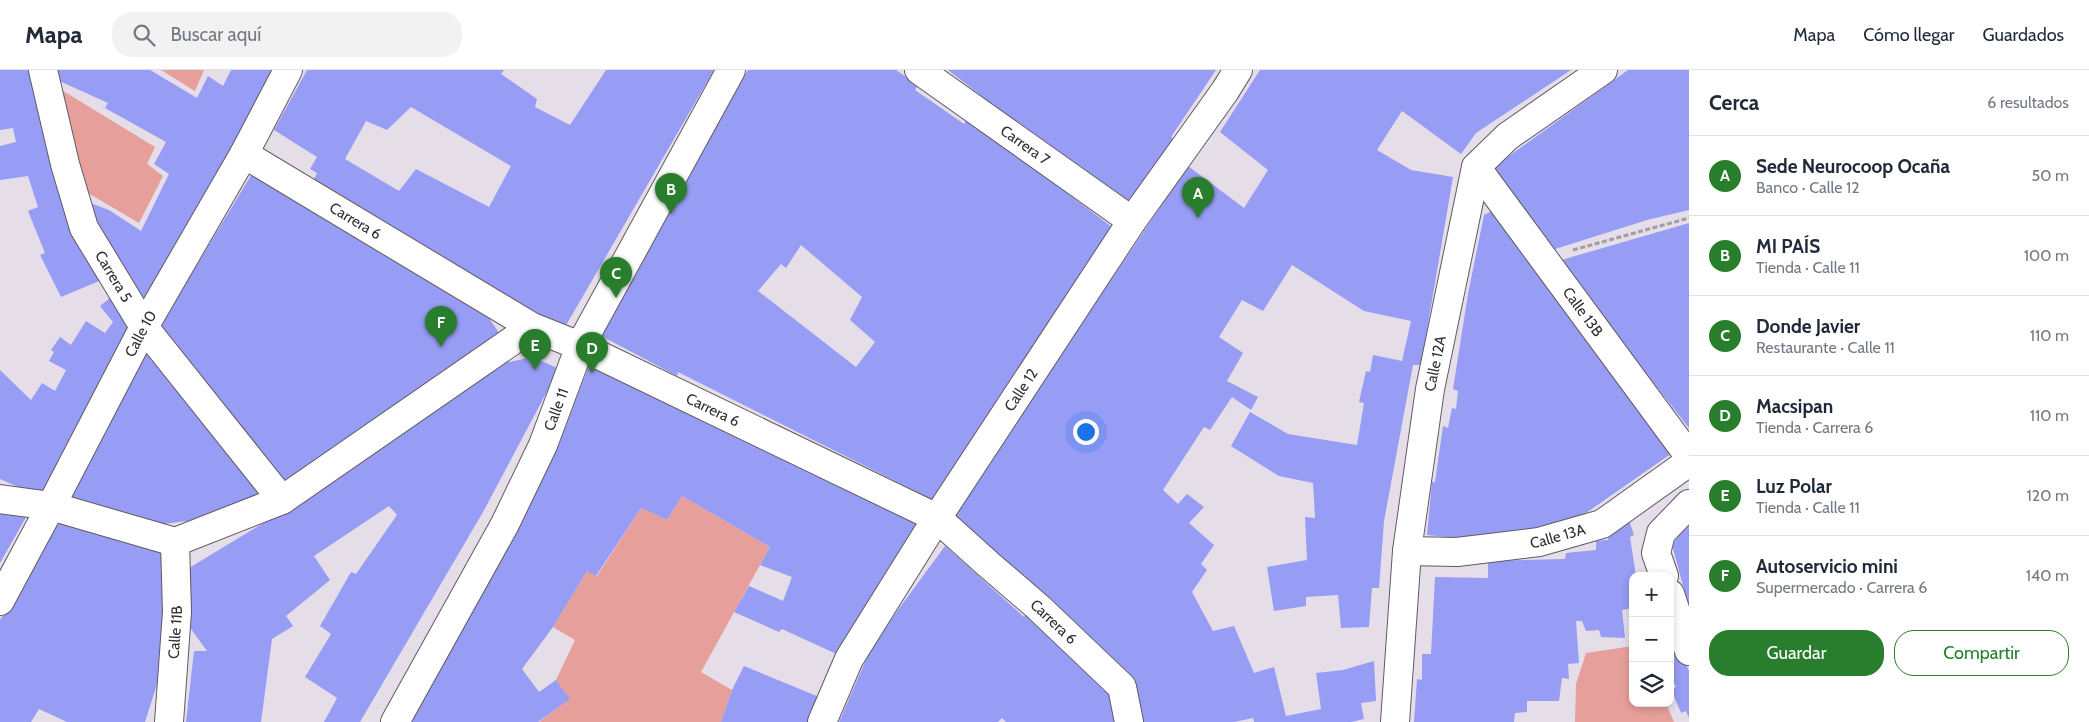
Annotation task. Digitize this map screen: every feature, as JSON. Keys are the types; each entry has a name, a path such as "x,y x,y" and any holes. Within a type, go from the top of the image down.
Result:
{"street":[{"name":"Carrera 5","path":"43,70 65,164 84,228 144,327 282,500"},
{"name":"Calle 10","path":"0,601 144,327 244,154 288,70"},
{"name":"Calle 11","path":"395,722 505,524 542,444 580,346 731,70"},
{"name":"Carrera 7","path":"919,70 1132,221"},
{"name":"Calle 12","path":"822,722 849,659 937,518 1132,221 1238,70"},
{"path":"1476,167 1508,136 1603,70"},
{"name":"Carrera 6","path":"244,154 532,327 580,346 937,518 1038,607 1122,687 1129,722"},
{"name":"Calle 13B","path":"1476,167 1689,456"},
{"name":"Calle 12A","path":"1394,722 1407,551 1430,388 1476,167"},
{"path":"0,498 51,506 175,542 198,535 282,500 532,327"},
{"name":"Calle 13A","path":"1407,551 1457,552 1539,542 1602,524 1689,462"},
{"path":"1663,572 1656,553 1661,533 1689,504"},
{"name":"Calle 11B","path":"169,722 177,612 175,542"},
{"path":"1674,606 1689,651"}],"path":[{"path":"1543,258 1689,218"}],"shaded area":[{"path":"161,70 204,70 195,91"},
{"path":"60,89 155,147 147,164 163,176 139,223 83,190"},
{"path":"682,496 770,547 701,672 732,690 721,722 539,722 569,699 556,680 575,640 553,627 587,571 597,576 641,508 667,520"},
{"path":"1629,647 1629,707 1668,707 1674,722 1575,722 1576,684 1586,653"}],"building":[{"path":"0,70 33,70 104,279 61,297 40,255 45,253 28,211 38,207 28,176 0,180 0,146 16,142 13,128 0,130"},
{"path":"54,70 150,70 197,98 208,76 223,86 231,70 272,70 150,307 123,278 90,221 88,202 109,210 141,231 169,174 154,164 166,142 105,108 108,103 55,79"},
{"path":"307,70 504,70 501,74 537,99 535,107 570,125 606,70 714,70 561,334 309,189 317,173 310,169 317,157 274,130","holes":["411,107 511,166 489,207 416,169 399,191 345,159 366,121 387,130"]},
{"path":"748,70 896,70 918,85 915,90 964,124 967,118 1112,227 935,501 678,372 677,376 594,332","holes":["801,245 862,297 850,320 875,342 856,367 758,291 781,264 786,268"]},
{"path":"948,70 1216,70 1171,137 1174,139 1126,208"},
{"path":"1260,70 1571,70 1476,133 1461,154 1402,111 1377,150 1411,170 1453,177 1421,365 1413,365 1384,521 1379,588 1372,588 1369,627 1341,628 1338,595 1306,597 1306,606 1274,611 1267,567 1307,560 1305,517 1315,518 1313,483 1279,476 1231,446 1250,412 1288,434 1357,445 1364,403 1359,402 1366,371 1370,372 1373,355 1402,361 1411,321 1364,311 1292,265 1263,311 1242,300 1219,337 1243,353 1227,381 1258,397 1251,410 1232,397 1210,430 1204,427 1163,490 1178,504 1187,494 1204,507 1189,523 1214,545 1201,564 1207,570 1192,592 1213,631 1234,626 1254,673 1274,667 1286,716 1321,709 1316,673 1343,670 1374,661 1376,701 1361,703 1364,719 1351,722 1254,722 1253,718 1234,722 1138,722 951,517 1188,166 1244,208 1268,170 1220,132"},
{"path":"1628,70 1689,70 1689,210 1647,220 1552,250 1494,167"},
{"path":"253,172 485,312 501,336 283,484 157,331"},
{"path":"1492,211 1675,451 1583,515 1543,532 1468,539 1427,535 1432,482 1435,482 1443,426 1448,428 1452,408 1456,409 1458,391 1453,389 1468,294 1484,215"},
{"path":"1689,223 1689,428 1558,261"},
{"path":"110,298 136,328 41,497 0,479 0,370 31,400 42,383 55,391 66,370 49,361 54,352 51,350 60,337 71,345 86,321 105,333 113,322 100,306"},
{"path":"150,342 267,498 224,516 164,524 70,497"},
{"path":"533,357 559,369 483,512 360,722 324,722 337,698 305,677 331,634 320,626 351,572 356,574 397,515 389,506 314,556 330,580 286,616 293,626 272,639 261,722 186,722 194,651 207,651 186,622 186,601 191,599 184,571 290,507 499,364"},
{"path":"590,363 927,521 843,657 782,629 779,632 734,612 749,586 783,601 792,577 760,565 770,547 682,496 667,520 641,508 596,576 587,571 553,627 522,669 539,692 556,680 570,699 538,722 411,722 477,595 556,452"},
{"path":"0,508 29,512 0,563"},
{"path":"57,515 166,555 158,681 145,722 67,722 39,709 31,722 0,722 0,620"},
{"path":"1629,520 1634,535 1630,537 1635,572 1629,572 1629,609 1622,610 1625,638 1601,637 1599,630 1586,631 1582,621 1576,621 1579,663 1568,664 1569,679 1562,678 1559,701 1527,701 1527,712 1515,713 1514,722 1414,722 1417,679 1422,680 1422,654 1431,654 1435,577 1488,578 1488,561 1565,559 1566,553 1596,550 1596,541 1608,540 1610,528"},
{"path":"1689,521 1689,604 1688,604 1672,545"},
{"path":"945,546 1024,617 1029,611 1108,689 1120,722 1006,722 1002,718 998,722 839,722 868,655 895,614"},
{"path":"1674,634 1689,671 1689,718 1686,711 1681,713 1674,696 1674,688 1676,687 1674,683"},
{"path":"744,666 824,699 816,722 721,722 732,690"}],"place":[{"name":"MI PAÍS","path":"671,214"},
{"name":"Sede Neurocoop Ocaña","path":"1198,218"},
{"name":"Donde Javier","path":"616,298"},
{"name":"Autoservicio mini","path":"441,347"},
{"name":"Luz Polar","path":"535,370"},
{"name":"Macsipan","path":"592,373"}]}
